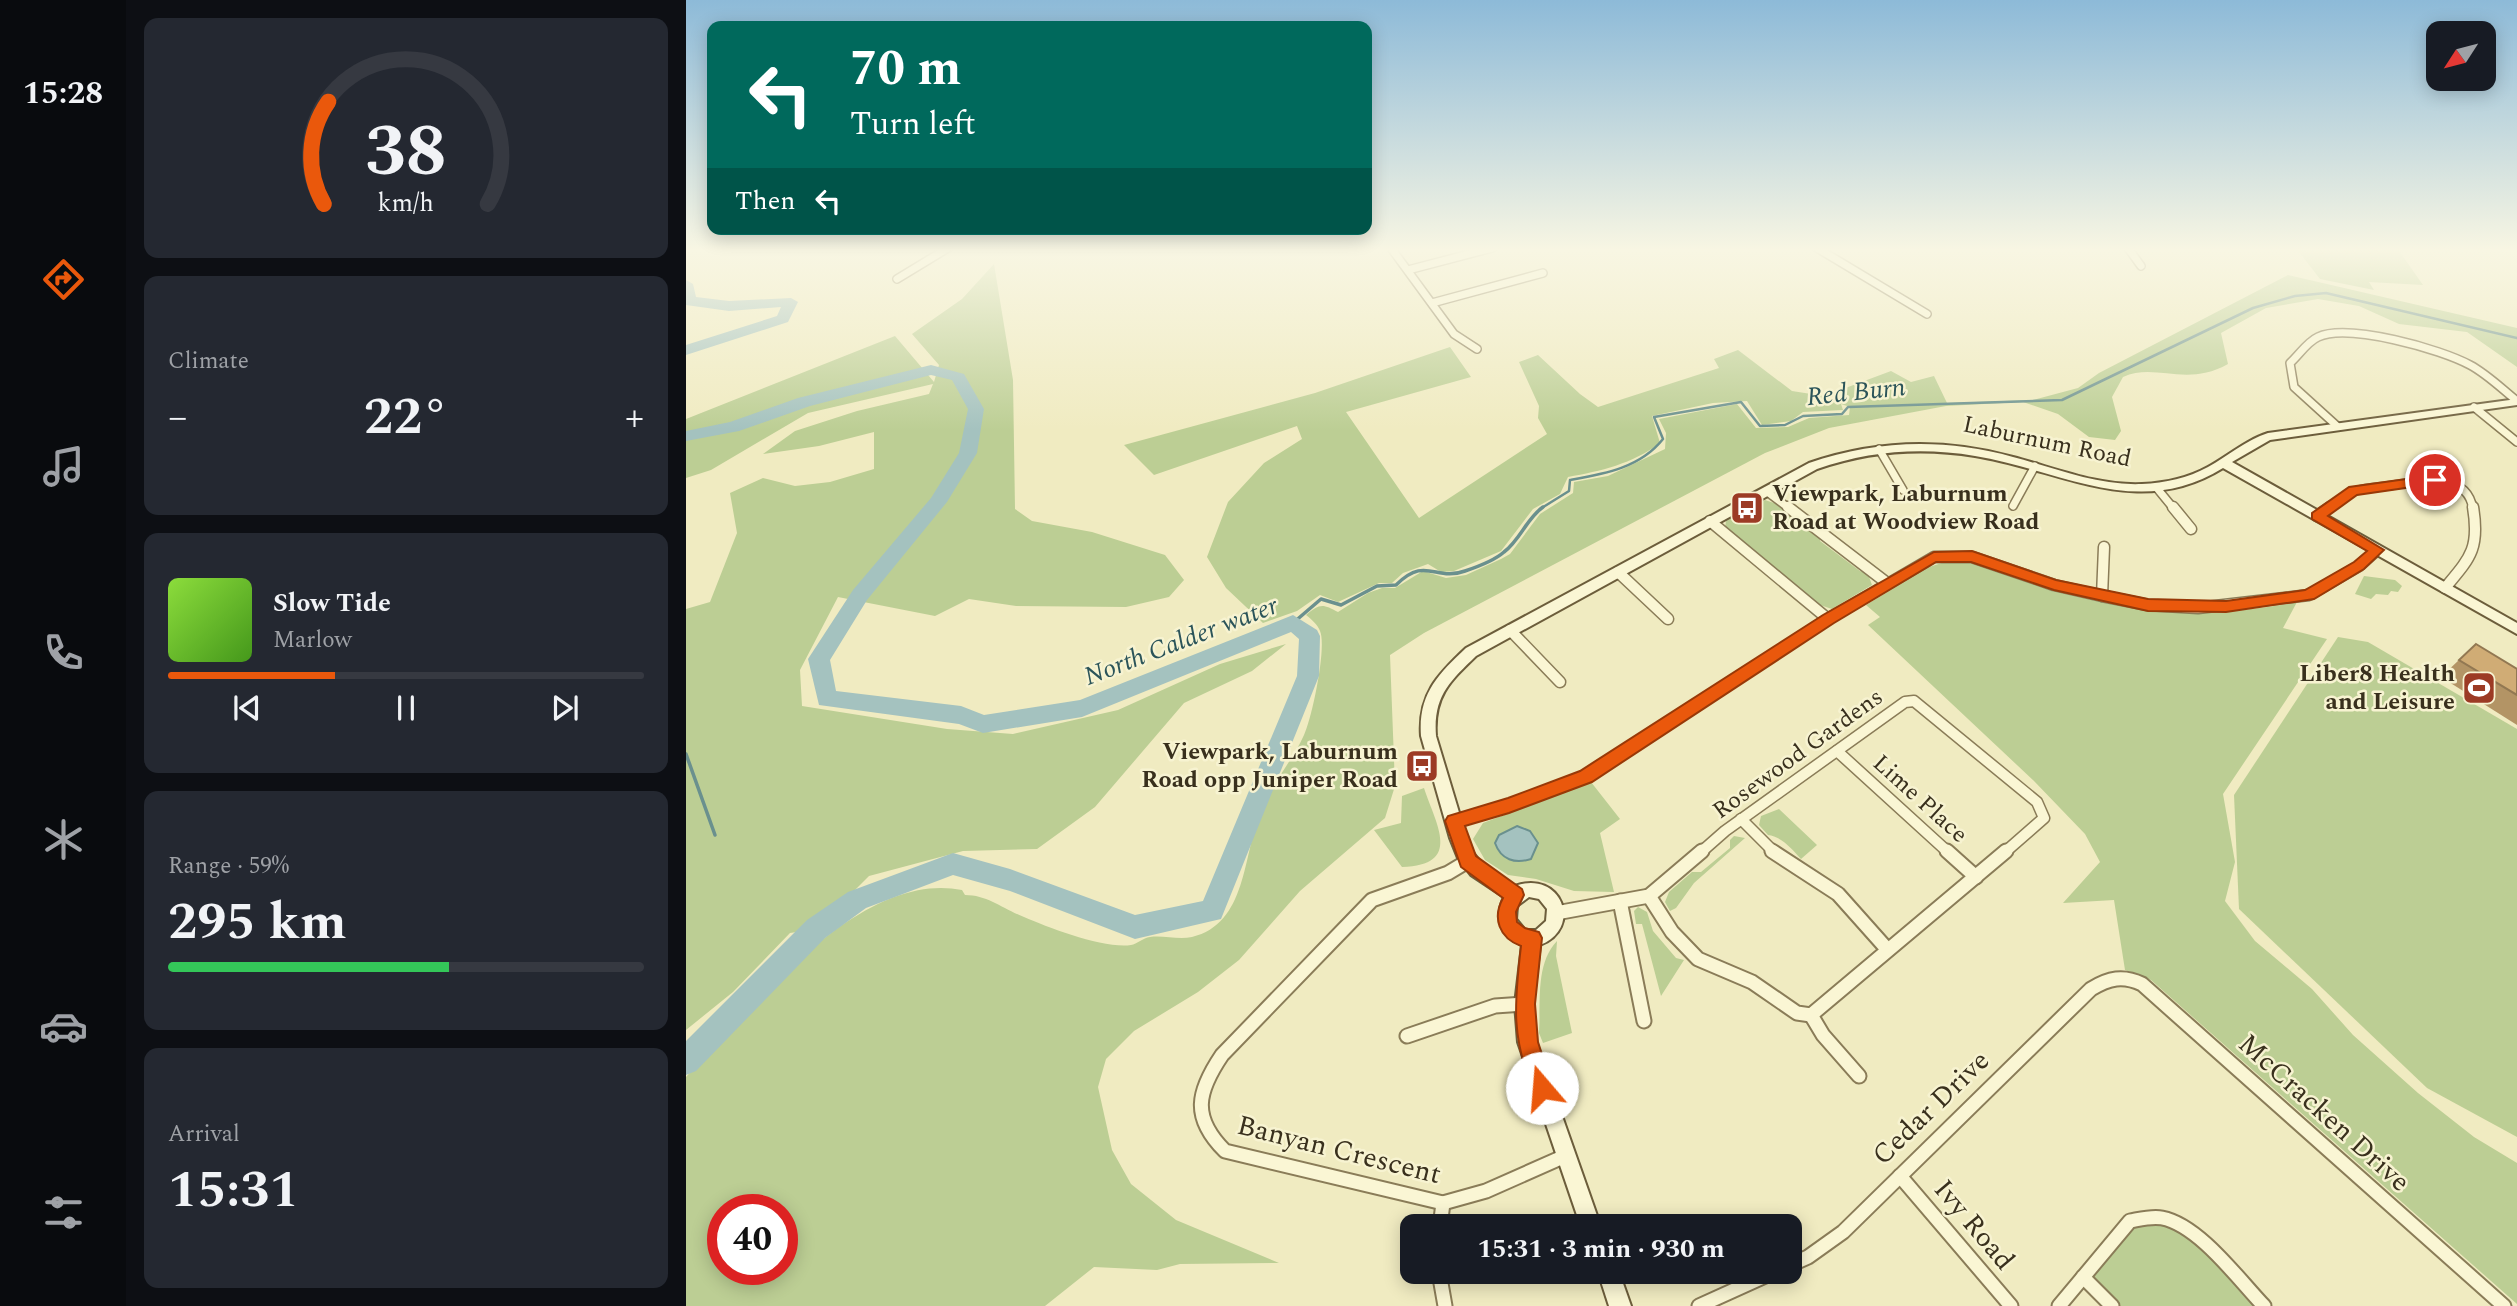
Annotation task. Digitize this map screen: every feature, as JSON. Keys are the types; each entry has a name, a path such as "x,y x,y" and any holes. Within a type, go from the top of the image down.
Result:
{"street":[{"path":"1436,309 1454,334 1477,349"},
{"path":"1919,309 1927,314"},
{"path":"2336,426 2294,387 2290,363 2319,336 2343,332 2433,349 2454,357 2471,366 2517,401"},
{"name":"Laburnum Road","path":"1468,861 1428,744 1425,721 1431,701 1445,674 1471,652 1510,630 1827,460 1879,449 1940,446 1999,456 2109,486 2156,487 2196,478 2248,444 2267,437 2517,401"},
{"path":"2474,407 2517,442"},
{"path":"1879,449 1903,490"},
{"path":"2222,462 2517,629"},
{"path":"2012,506 2035,466"},
{"path":"2317,516 2354,491 2430,480 2446,481 2461,488 2471,497 2476,526 2472,555 2445,588"},
{"path":"2156,487 2191,529"},
{"path":"1766,491 1886,583"},
{"path":"1710,521 1828,619"},
{"path":"2102,596 2104,547"},
{"path":"1454,821 1509,806 1586,776 1828,619 1934,557 1972,556 2054,585 2148,605 2198,608 2309,595 2359,566 2377,550"},
{"path":"1618,572 1668,619"},
{"path":"1510,630 1560,682"},
{"name":"Rosewood Gardens","path":"1649,896 1741,819 1905,702 1914,701 2038,802 2043,812 2041,822 1907,937 1887,949 1821,1009 1811,1014"},
{"name":"Lime Place","path":"1837,751 1976,877"},
{"path":"1741,819 1772,852 1838,894 1887,949"},
{"path":"1468,861 1515,895"},
{"name":"Banyan Crescent","path":"1468,861 1448,873 1372,900 1222,1055 1206,1079 1201,1101 1204,1124 1209,1135 1225,1151 1236,1155 1443,1203 1486,1191 1565,1156"},
{"path":"1528,890 1546,894 1555,906 1556,913 1550,928 1544,934 1532,938 1521,937 1508,927 1506,912 1515,895 1528,890"},
{"path":"1556,913 1649,896 1672,932 1698,959 1752,982 1797,1013 1811,1014 1823,1035 1859,1076"},
{"path":"1620,901 1644,1021"},
{"path":"1532,938 1524,1004 1527,1042 1586,1214"},
{"name":"McCracken Drive","path":"2103,981 2118,976 2128,977 2142,984 2504,1306"},
{"name":"Cedar Drive","path":"1802,1260 1843,1232 2091,989 2103,981"},
{"path":"1407,1036 1495,1006 1524,1004"},
{"name":"Ivy Road","path":"1900,1176 2011,1306"},
{"path":"1442,1214 1443,1203"},
{"path":"2059,1306 2130,1221 2152,1218 2168,1219 2193,1235 2263,1306"},
{"path":"2083,1277 2112,1306"},
{"path":"1441,1284 1445,1306"},
{"path":"1612,1284 1620,1306"},
{"path":"1699,1306 1748,1284"}],"green space":[{"path":"948,309 1001,309 1013,380 1015,509 1032,521 1092,532 1165,555 1184,580 1169,597 1126,607 1016,606 969,599 935,616 838,597 800,670 802,706 947,729 1013,734 1118,710 1220,664 1286,644 1252,671 1184,703 1095,807 1037,849 963,851 869,876 816,929 790,933 733,992 686,1030 686,609 710,602 737,533 730,493 763,478 795,486 830,482 874,469 874,432 819,446 763,454 795,431 857,411 929,394 933,384 808,413 711,470 686,478 686,419 895,336 934,382 939,365 912,334"},
{"path":"2223,309 2264,309 2221,333 2228,364 2198,374 2147,372 2123,377 2112,397 2121,431 2115,440 2089,437 2058,414 2023,402 1946,406 1829,428 1765,453 1424,633 1390,655 1395,786 1385,818 1300,891 1239,960 1198,992 1134,1031 1106,1059 1098,1087 1112,1150 1131,1184 1176,1220 1279,1263 1180,1264 1157,1270 1094,1267 1045,1306 686,1306 686,1077 741,1017 809,950 846,922 885,901 923,889 962,890 965,895 988,900 1048,927 1107,944 1131,945 1155,937 1187,938 1210,930 1223,918 1233,903 1264,803 1299,745 1307,726 1318,683 1322,639 1318,627 1306,615 1322,606 1338,612 1368,593 1382,588 1395,588 1423,571 1446,578 1466,575 1501,559 1510,554 1540,514 1573,493 1574,482 1608,476 1665,449 1666,433 1659,419 1737,404 1756,428 1788,427 1809,418 1849,415 1850,407 1841,404 1843,410 1803,412 1791,421 1762,425 1747,401 1713,403 1652,416 1660,443 1616,466 1568,477 1560,494 1533,509 1501,551 1454,571 1441,572 1428,564 1403,573 1392,583 1379,583 1338,602 1320,595 1297,611 1263,623 1226,588 1207,557 1228,502 1264,463 1302,439 1297,426 1154,475 1124,445 1315,393 1450,347 1471,377 1346,412 1419,518 1547,434 1538,418 1539,406 1519,362 1538,355 1598,407 1719,368 1714,359 1738,350 1792,391 1824,396 1891,371 1911,382 1934,376 1947,403 2033,400 2078,388 2099,373"},
{"path":"2366,309 2435,309 2517,328 2517,367 2467,332 2399,324"},
{"path":"1765,500 1780,505 1820,537 1820,541 1868,574 1872,585 1832,609 1817,604 1725,528 1726,521"},
{"path":"1948,561 1976,564 2087,599 2147,609 2207,612 2297,602 2283,628 2327,639 2223,794 2235,862 2225,901 2255,941 2312,989 2353,1035 2418,1093 2474,1137 2517,1163 2517,1304 2151,980 2125,970 2114,900 2063,903 2100,862 2085,834 2034,781 1868,625 1880,617 1866,605 1926,568"},
{"path":"2364,576 2395,580 2402,586 2398,592 2376,594 2371,599 2355,594"},
{"path":"2338,637 2368,642 2517,729 2517,1137 2427,1088 2239,909 2234,795"},
{"path":"1591,782 1620,819 1600,833 1614,892 1574,891 1536,879 1508,875 1485,860 1473,839 1483,823"},
{"path":"1424,788 1438,829 1439,851 1433,859 1421,865 1402,867 1374,830 1401,823 1402,796"},
{"path":"1779,809 1817,845 1801,859 1786,844 1768,835 1759,825 1761,816"},
{"path":"1734,836 1745,838 1694,883 1676,908 1670,911 1665,902 1669,892 1692,872 1701,872 1730,848 1730,840"},
{"path":"1638,907 1647,912 1653,931 1676,958 1684,960 1661,996 1642,924 1636,924 1634,911"},
{"path":"1557,941 1556,956 1572,1033 1543,1043 1539,1033 1542,972 1550,950"},
{"path":"2152,1218 2193,1235 2262,1306 2112,1306 2083,1277 2130,1221"}],"water":[{"path":"1517,826 1530,831 1538,843 1531,859 1509,859 1495,843 1499,835"}],"building":[{"path":"2476,644 2517,669 2517,695 2459,660"}],"waterway":[{"name":"North Calder water","path":"686,350 783,319 788,309"},
{"name":"Red Burn","path":"1543,507 1569,491 1570,480 1621,468 1654,449 1663,439 1654,417 1741,402 1760,426 1785,425 1803,416 1842,414 1848,407 2062,400 2251,309"},
{"name":"Red Burn","path":"2394,309 2517,338"},
{"name":"North Calder water","path":"686,436 733,427 804,402 931,370 958,377 976,409 968,453 938,502 860,595 819,659 827,699 961,715 983,724 1082,708 1293,623 1310,636 1308,676 1212,911 1135,927 1010,880 953,864 857,900 816,929 686,1061"},
{"name":"Red Burn","path":"1293,623 1321,599 1341,605 1377,586 1396,585 1415,572 1423,570 1455,574 1486,563 1510,547 1543,507"},
{"path":"686,754 715,835"}],"place":[{"name":"Viewpark, Laburnum Road at Woodview Road","path":"1747,508"},
{"name":"Liber8 Health and Leisure","path":"2479,688"},
{"name":"Viewpark, Laburnum Road opp Juniper Road","path":"1422,766"}],"route":[{"path":"1542,1088 1527,1042 1524,1004 1532,938 1521,937 1508,927 1506,912 1515,895 1468,861 1454,821 1509,806 1601,768 1828,619 1923,561 1934,557 1972,556 2054,585 2148,605 2198,608 2309,595 2359,566 2377,550 2317,516 2354,491 2435,480"}]}
